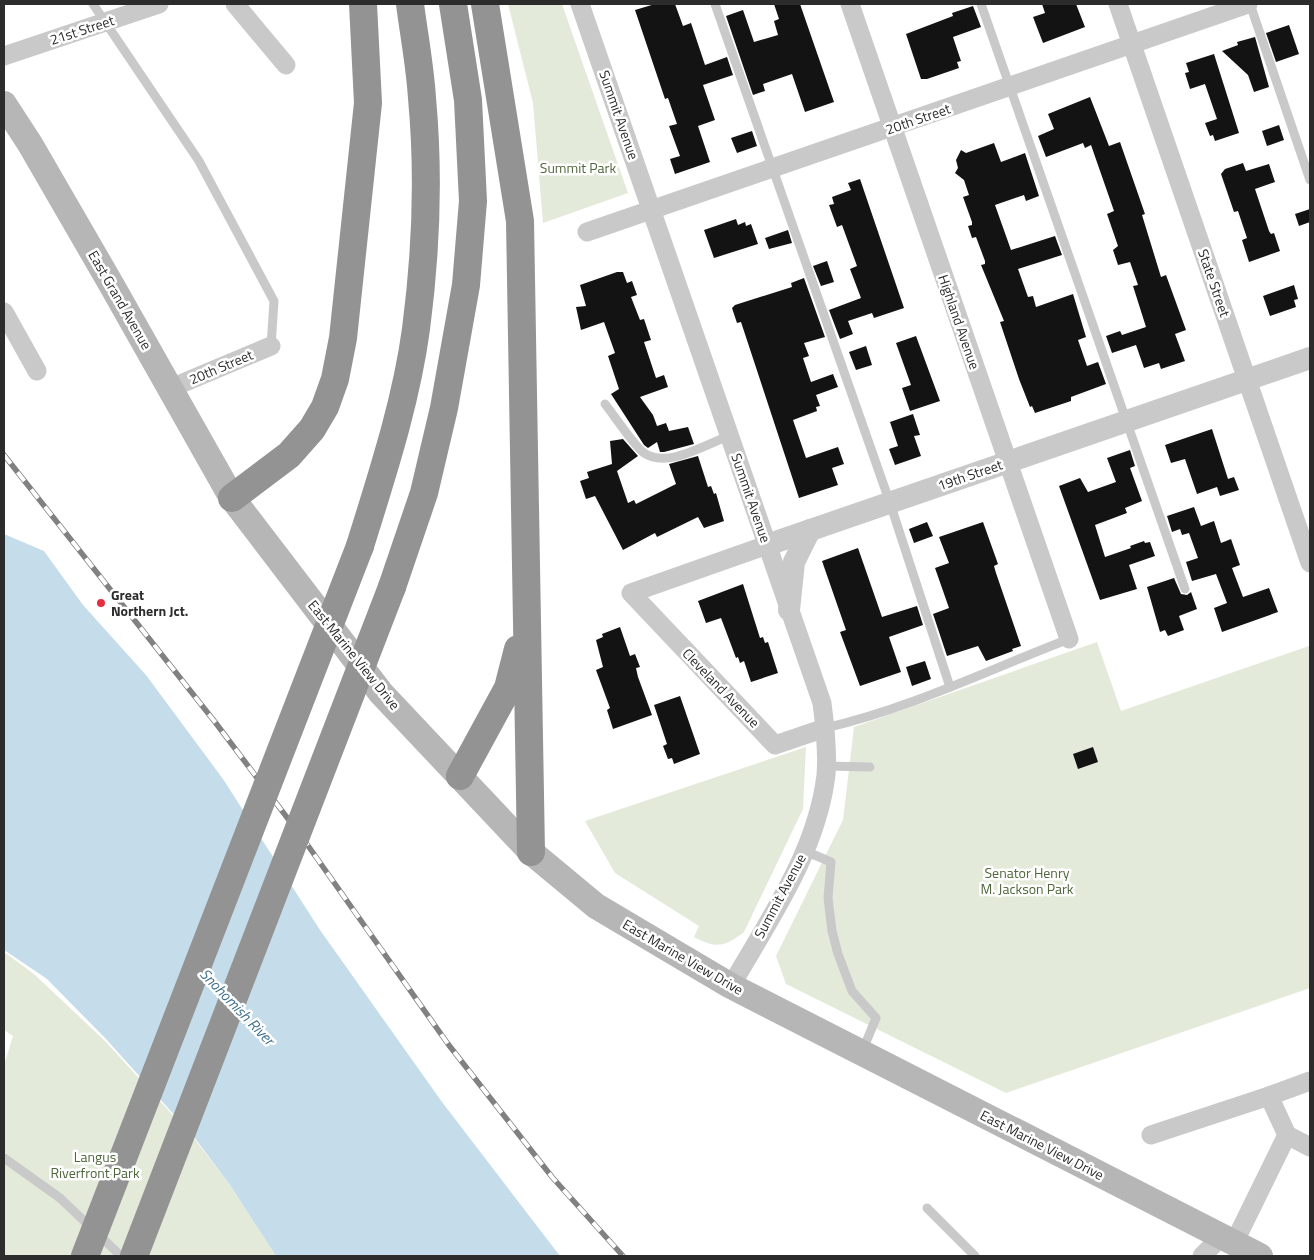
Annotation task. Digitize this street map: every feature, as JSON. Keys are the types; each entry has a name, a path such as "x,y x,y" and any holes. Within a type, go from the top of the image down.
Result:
{"highway":[{"path":"232,498 289,455 312,429 325,407 335,379 343,338 368,103 363,4"},
{"path":"85,1256 360,546 390,448 416,330 423,254 425,160 423,106 410,4"},
{"path":"134,1256 392,587 424,493 444,408 466,285 473,201 468,100 453,4"},
{"path":"485,4 520,221 531,852"},
{"path":"460,776 508,688 526,619"}],"main road":[{"name":"East Grand Avenue","path":"4,104 30,144 171,388 232,498"},
{"name":"East Marine View Drive","path":"232,498 382,693 531,852 596,906 731,986 1260,1256"}],"street":[{"name":"21st Street","path":"4,56 159,4"},
{"path":"235,4 286,65"},
{"name":"Summit Avenue","path":"580,4 822,703 825,728 826,775 816,817 805,851 792,879 731,986"},
{"name":"Highland Avenue","path":"850,4 1069,639"},
{"name":"State Street","path":"1118,4 1310,563"},
{"name":"20th Street","path":"587,232 772,170 1249,4"},
{"path":"4,312 37,371"},
{"name":"20th Street","path":"171,388 271,346"},
{"name":"19th Street","path":"631,593 1310,358"},
{"path":"789,610 794,562 810,530"},
{"name":"Cleveland Avenue","path":"631,593 775,745 825,728"},
{"path":"1151,1135 1310,1081"},
{"path":"1269,1096 1287,1135 1310,1147"},
{"path":"1202,1256 1228,1240 1287,1135"}],"lane":[{"path":"93,4 107,21 199,161 274,301 271,346"},
{"path":"715,4 890,503 950,686"},
{"path":"981,4 1185,588"},
{"path":"1249,4 1310,180"},
{"path":"605,404 643,453 655,457 666,458 678,455 729,436"},
{"path":"825,728 854,721 950,686 1069,639"},
{"path":"826,766 870,766"},
{"path":"805,851 831,862 828,898 832,932 838,954 852,991 876,1018 862,1054"},
{"path":"4,1158 60,1198 121,1256"},
{"path":"927,1208 975,1256"}],"green space":[{"name":"Summit Park","path":"508,4 562,4 628,193 543,223 533,103"},
{"name":"Senator Henry M. Jackson Park","path":"1097,642 1121,711 1309,646 1310,988 1006,1093 786,984 776,956 843,820 854,727"},
{"path":"806,747 803,809 744,932 726,943 714,945 694,937 699,926 615,873 585,821"},
{"name":"Langus Riverfront Park","path":"4,952 34,974 105,1041 193,1137 230,1185 276,1256 4,1256 4,1065 13,1036 4,1030"}],"water":[{"name":"Snohomish River","path":"4,534 44,551 83,605 146,675 223,779 320,930 442,1102 560,1256 276,1256 230,1185 194,1137 106,1039 47,979 4,950"}],"building":[{"path":"655,4 675,4 683,26 691,23 705,65 727,57 733,75 703,85 715,120 698,126 710,162 675,174 670,159 680,156 669,126 677,124 668,98 665,99 635,10"},
{"path":"774,4 800,4 834,102 805,112 792,74 763,84 765,91 753,95 726,16 743,10 754,42 778,35 774,21 779,19"},
{"path":"1042,4 1076,4 1085,27 1043,43 1033,17 1045,13"},
{"path":"973,6 981,27 953,37 961,61 957,62 959,68 927,79 921,79 906,34 953,16 952,13"},
{"path":"1289,25 1299,54 1276,62 1266,33"},
{"path":"1255,37 1269,87 1254,92 1248,75 1222,51 1238,45 1237,42"},
{"path":"1214,54 1239,133 1215,141 1213,135 1210,136 1205,123 1217,119 1205,84 1190,89 1185,73 1189,72 1186,63"},
{"path":"1090,97 1109,146 1120,142 1145,214 1142,215 1161,277 1166,275 1186,330 1175,334 1185,361 1161,369 1159,363 1144,368 1136,345 1112,353 1106,336 1120,331 1122,335 1146,327 1133,286 1138,285 1130,262 1118,265 1113,250 1118,246 1107,214 1114,211 1091,145 1085,148 1083,143 1046,157 1038,136 1054,129 1048,114"},
{"path":"1279,125 1284,140 1267,146 1262,131"},
{"path":"752,131 757,146 737,153 731,138"},
{"path":"994,143 1001,162 1025,153 1039,196 1026,201 1024,195 995,205 1011,250 1055,236 1062,255 1018,269 1028,297 1033,296 1036,307 1073,294 1086,337 1078,340 1087,366 1098,362 1106,384 1071,397 1071,401 1035,413 1032,406 1030,407 1019,379 1000,322 1004,321 981,265 985,264 985,261 976,237 972,238 968,226 972,225 972,222 963,197 969,195 964,180 955,173 958,168 956,160 961,150 966,153"},
{"path":"1243,163 1246,171 1269,164 1275,182 1255,189 1269,231 1271,234 1274,233 1280,251 1249,262 1242,240 1247,238 1238,211 1234,212 1221,174 1225,169"},
{"path":"860,179 904,308 874,318 872,313 848,321 853,334 840,339 829,310 861,298 850,269 857,266 842,225 837,227 829,205 834,204 832,197 851,190 848,183"},
{"path":"1310,209 1310,222 1299,226 1295,214"},
{"path":"736,219 738,225 745,222 746,226 751,224 758,244 714,258 704,230"},
{"path":"788,230 792,243 769,249 765,238"},
{"path":"827,261 834,282 821,286 813,266"},
{"path":"617,272 623,272 627,283 632,281 637,295 631,297 640,320 644,319 651,340 644,342 656,378 664,375 668,387 640,397 653,415 657,426 666,423 669,431 688,427 694,444 664,452 660,452 657,442 648,448 644,445 611,394 619,389 608,356 615,353 604,322 581,330 576,307 586,306 580,285"},
{"path":"804,278 825,337 804,343 809,356 803,358 811,382 833,374 838,387 816,395 820,406 816,407 817,411 793,420 806,458 838,447 844,464 832,468 838,485 799,498 741,322 737,323 732,308 735,305 792,287 791,283"},
{"path":"1294,285 1298,299 1294,300 1296,307 1270,316 1263,296"},
{"path":"916,336 940,401 910,411 902,388 911,385 896,343"},
{"path":"866,346 872,365 856,370 849,352"},
{"path":"913,414 920,435 914,436 921,456 895,465 889,449 898,446 890,422"},
{"path":"1212,429 1228,479 1234,477 1239,490 1220,496 1217,487 1197,494 1185,459 1171,463 1165,445"},
{"path":"623,439 638,456 617,471 628,503 634,500 636,504 676,484 669,464 698,456 708,487 711,486 714,494 716,493 724,521 704,528 698,517 657,537 655,533 623,550 595,496 586,499 580,481 589,478 587,472 612,464 610,441"},
{"path":"1130,450 1135,466 1130,468 1142,501 1125,508 1127,513 1095,525 1105,557 1131,548 1130,546 1144,541 1145,543 1150,542 1155,556 1129,565 1137,589 1100,600 1059,486 1080,478 1088,492 1116,482 1107,458"},
{"path":"1194,507 1201,526 1214,521 1221,543 1231,539 1240,565 1232,568 1243,597 1269,588 1278,612 1222,632 1214,608 1227,603 1216,574 1192,581 1186,562 1198,558 1189,533 1182,535 1180,529 1172,532 1167,516"},
{"path":"927,522 933,536 914,543 909,529"},
{"path":"983,522 998,564 994,566 996,573 1021,646 986,661 978,646 947,656 933,614 949,608 935,568 949,563 939,537"},
{"path":"858,548 882,617 917,606 923,625 889,637 901,672 860,686 840,632 846,630 822,561"},
{"path":"1174,578 1181,594 1187,595 1191,592 1197,609 1179,616 1184,630 1168,636 1165,630 1160,632 1147,587"},
{"path":"743,584 760,638 763,637 765,643 768,642 778,673 751,682 744,661 740,663 738,657 736,658 721,618 706,623 698,601"},
{"path":"620,627 630,656 635,654 640,667 636,668 638,677 652,715 613,729 607,710 610,708 596,670 603,667 596,640 603,637 602,634"},
{"path":"925,661 931,679 912,686 906,667"},
{"path":"680,696 700,754 674,764 672,758 668,759 663,746 667,744 654,705"},
{"path":"1093,747 1098,762 1078,769 1073,754"}],"railway":[{"path":"4,455 215,722 304,840 448,1044 552,1177 623,1256"}],"place":[{"name":"Great Northern Jct.","path":"101,603"}]}
